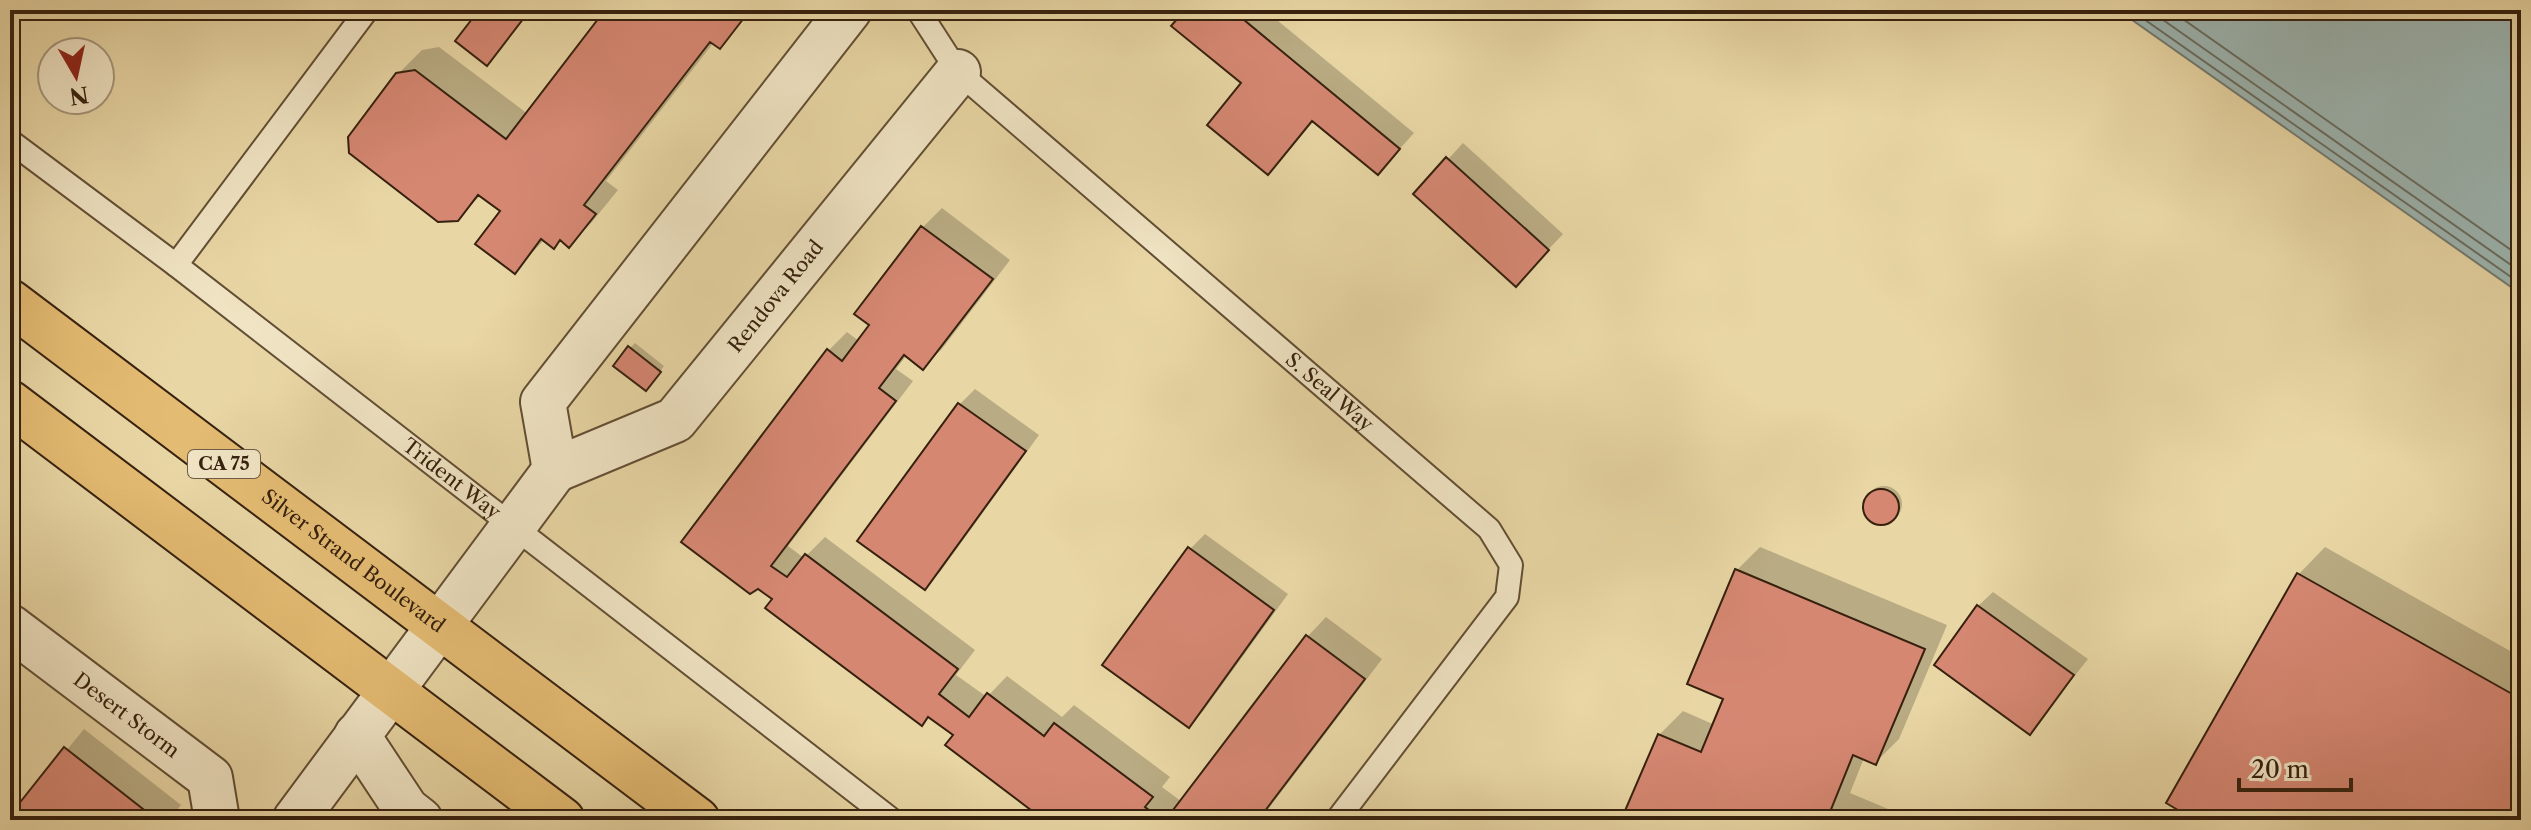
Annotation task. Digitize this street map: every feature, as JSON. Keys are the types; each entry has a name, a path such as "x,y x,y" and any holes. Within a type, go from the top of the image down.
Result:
{"highway":[{"name":"Silver Strand Boulevard","path":"10,302 697,820"},
{"path":"10,403 562,820"}],"street":[{"path":"555,470 543,402 849,10"},
{"name":"Rendova Road","path":"295,820 555,470 675,420 958,72"},
{"name":"Desert Storm","path":"10,627 210,778 217,820"},
{"path":"357,735 406,809 420,820"}],"lane":[{"path":"176,265 367,10"},
{"name":"S. Seal Way","path":"918,10 958,72 1489,529 1511,565 1507,597 1337,820"},
{"name":"Trident Way","path":"10,141 176,265 892,820"}],"water":[{"path":"2118,10 2521,10 2521,294"}],"building":[{"path":"479,10 530,10 487,66 455,41"},
{"path":"605,10 742,10 747,14 720,49 710,42 584,205 596,214 569,248 560,240 554,249 541,239 515,274 475,244 500,211 478,195 458,221 438,222 349,153 348,137 396,73 415,70 506,139"},
{"path":"1185,10 1232,10 1400,149 1378,175 1312,121 1268,175 1207,125 1241,83 1171,26"},
{"path":"1446,157 1549,250 1516,287 1413,194"},
{"path":"921,226 993,279 923,370 904,355 879,388 896,401 771,566 787,577 805,554 958,669 939,694 969,717 987,693 1044,736 1054,723 1153,797 1145,807 1162,820 1044,820 945,745 953,735 928,717 922,726 765,608 772,599 758,589 750,594 681,542 827,349 842,361 869,325 854,314"},
{"path":"628,346 661,372 646,391 613,366"},
{"path":"958,403 1026,451 925,590 857,541"},
{"path":"1881,489 1893,495 1899,507 1893,519 1881,525 1869,519 1863,507 1869,495"},
{"path":"1188,547 1274,610 1189,728 1102,665"},
{"path":"1735,569 1925,649 1876,765 1853,755 1828,817 1835,820 1621,820 1658,734 1701,752 1723,699 1687,684"},
{"path":"2297,573 2521,699 2521,820 2195,820 2166,803"},
{"path":"1977,605 2074,675 2030,735 1934,665"},
{"path":"1306,635 1365,679 1258,820 1178,820 1170,814"},
{"path":"64,747 157,820 10,820 10,815"}]}
